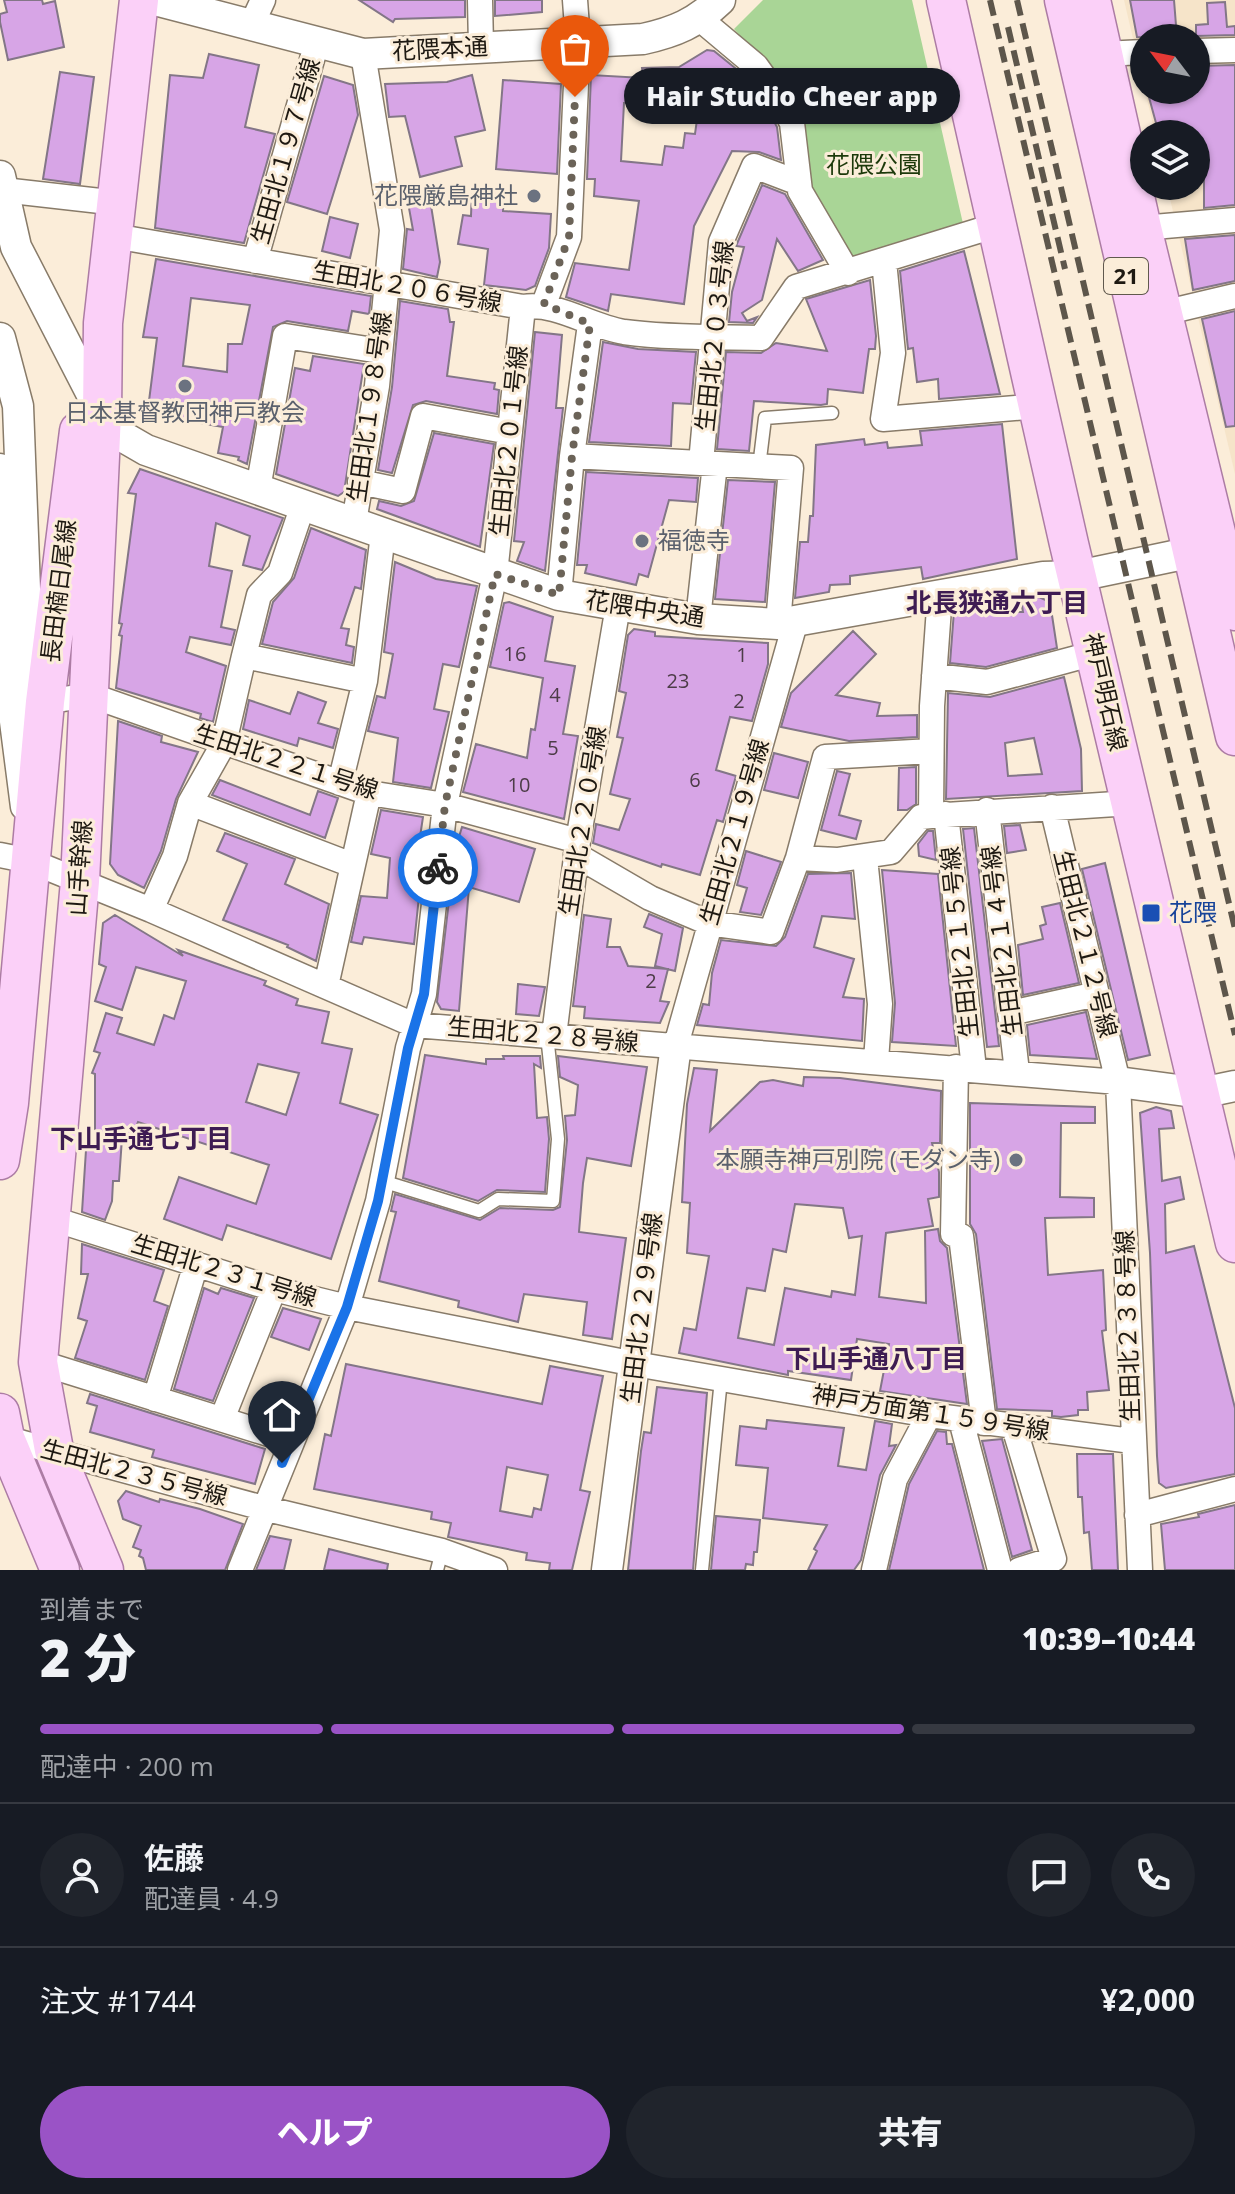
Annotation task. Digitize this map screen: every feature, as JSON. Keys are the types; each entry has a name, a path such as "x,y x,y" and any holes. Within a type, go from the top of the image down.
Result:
{"main road":[{"name":"長田楠日尾線","path":"102,414 103,323 139,0"},
{"name":"神戸明石線","path":"946,0 1131,803 1218,1089 1235,1243"},
{"name":"21","path":"1064,0 1235,611"},
{"name":"21","path":"1091,0 1215,548 1235,736"},
{"name":"長田楠日尾線","path":"15,858 20,704 85,377 103,323"},
{"name":"山手幹線","path":"102,414 80,881 38,1362 54,1450 104,1570"},
{"path":"0,1160 15,858"},
{"path":"2,1429 60,1570"}],"street":[{"name":"花隈本通","path":"155,0 257,13 317,42 363,54 643,39 673,33 710,9"},
{"path":"480,0 481,46"},
{"name":"生田北２０１号線","path":"240,1570 347,1307 382,1181 414,1025 424,994 445,805 495,574 510,432 534,306 569,237 578,41 575,0"},
{"path":"710,9 779,98 792,123 803,196 848,273"},
{"name":"生田北１９７号線","path":"255,261 317,42"},
{"path":"1210,51 1235,50"},
{"path":"1103,54 1130,53"},
{"name":"生田北１９８号線","path":"354,522 380,351 392,230 363,54"},
{"name":"生田北２０３号線","path":"698,619 708,463 711,337 721,242 754,166 799,183"},
{"name":"生田北２０６号線","path":"2,183 255,261 534,306 624,332 711,337 761,338 796,287 997,225"},
{"name":"山手幹線","path":"2,183 16,247 102,414"},
{"path":"1142,228 1235,220"},
{"path":"884,261 893,353 883,419 1038,406"},
{"path":"1163,313 1235,296"},
{"path":"559,595 572,456 590,324"},
{"path":"258,489 285,336 380,351"},
{"path":"0,338 18,406 27,641 20,704"},
{"name":"花隈中央通","path":"102,414 120,435 146,450 495,574 559,595 698,619 787,622 1043,577 1078,576 1215,548"},
{"path":"360,482 403,491 423,416 510,432"},
{"path":"572,456 759,467"},
{"path":"0,466 20,704"},
{"name":"生田北２１９号線","path":"676,1045 787,622 791,468 759,467"},
{"path":"151,910 175,856 190,803 224,743 259,595 280,573 303,505"},
{"path":"340,783 365,681 383,534"},
{"name":"生田北２１５号線","path":"940,594 931,751 965,1068 953,1234 961,1236 972,1422"},
{"name":"生田北２２０号線","path":"551,1036 577,848 618,606"},
{"path":"934,676 987,682 1095,653"},
{"path":"244,656 365,681"},
{"path":"20,704 90,695"},
{"name":"生田北２２１号線","path":"90,695 369,793 445,805 577,848 650,898 709,923 771,932 798,858"},
{"path":"931,751 825,757 798,858 865,858 891,852 921,817 987,810 1131,803"},
{"path":"326,986 369,793"},
{"path":"190,803 352,865"},
{"name":"生田北２１２号線","path":"1052,807 1118,1082"},
{"name":"生田北２１４号線","path":"987,810 1017,1072"},
{"name":"生田北２２８号線","path":"15,858 151,910 414,1025 1118,1082"},
{"path":"865,858 880,1004 876,1061"},
{"path":"1010,1013 1097,994"},
{"name":"生田北２２９号線","path":"607,1570 676,1045"},
{"path":"1118,1082 1218,1089"},
{"name":"生田北２３８号線","path":"1118,1082 1140,1570"},
{"name":"生田北２３１号線","path":"50,1218 274,1289 347,1307 635,1364"},
{"path":"155,1399 196,1264"},
{"path":"222,1419 274,1289"},
{"path":"38,1362 291,1441"},
{"name":"神戸方面第１５９号線","path":"635,1364 972,1422 1132,1441"},
{"path":"874,1570 895,1479 929,1415"},
{"path":"972,1422 1000,1570"},
{"path":"1014,1427 1054,1559 1019,1570"},
{"name":"生田北２３５号線","path":"2,1429 54,1450 439,1561 495,1570"},
{"path":"1137,1515 1235,1489"}],"lane":[{"path":"759,467 765,418 832,413"},
{"path":"382,1181 479,1211 498,1199 553,1201 558,1139 551,1036"},
{"path":"702,1570 721,1379"}],"shaded area":[{"path":"1124,0 1235,0 1235,474 1170,200 1210,200 1210,120 1152,120 1148,104 1210,104 1210,24 1130,26"}],"green space":[{"name":"花隈公園","path":"763,0 912,0 964,228 849,266 809,198 754,52 734,29"}],"building":[{"path":"4,0 42,0 43,4 55,1 64,47 8,60 0,22 0,14 7,12"},
{"path":"359,0 465,0 465,17 395,19 393,22"},
{"path":"495,0 542,0 542,12 495,16"},
{"path":"1130,0 1174,0 1176,24 1135,24"},
{"path":"1225,2 1227,27 1235,26 1235,35 1210,36 1207,3"},
{"path":"707,50 714,51 745,76 748,104 760,97 777,127 781,160 759,152 732,151 694,226 684,304 611,294 608,311 566,297 575,263 629,270 639,201 594,196 595,179 587,179 591,75 643,78 642,68 679,67","holes":["700,98 695,134 685,133 683,148 665,146 662,165 621,161 624,103"]},
{"path":"209,54 259,65 245,127 275,134 244,243 155,228 170,75 203,78"},
{"path":"1235,65 1235,205 1204,208 1204,200 1210,200 1210,120 1155,120 1151,104 1210,104 1210,66"},
{"path":"60,72 94,77 80,184 43,179"},
{"path":"472,75 485,130 455,137 462,166 420,177 405,116 389,117 385,84 447,82"},
{"path":"324,76 353,85 358,115 327,214 287,202"},
{"path":"503,80 561,84 557,174 496,169"},
{"path":"762,185 785,194 823,260 798,271 777,239 762,300 742,313 747,321 757,317 753,323 729,322 732,292 744,247 736,246"},
{"path":"472,189 504,190 503,211 551,214 549,248 535,286 526,290 484,285 488,249 458,244 463,215 471,216"},
{"path":"429,193 440,262 437,277 403,269 407,229 413,230 407,197"},
{"path":"330,217 358,224 350,258 322,251"},
{"path":"1235,235 1235,281 1193,290 1185,239"},
{"path":"964,251 1000,394 939,399 938,379 917,382 913,348 908,349 900,271"},
{"path":"156,259 371,296 369,314 352,311 348,331 287,321 273,327 247,464 238,460 239,457 218,453 223,427 159,416 160,408 149,401 157,338 143,337","holes":["191,298 250,305 242,344 228,344 227,372 183,366"]},
{"path":"870,280 876,336 875,349 869,349 863,393 828,389 827,404 821,405 754,401 749,451 717,449 726,352 761,353 776,343 827,351 806,299"},
{"path":"400,301 448,309 450,322 454,322 447,376 495,383 494,389 499,390 497,414 426,401 413,405 392,473 378,470 392,387"},
{"path":"1235,311 1235,426 1226,427 1202,319"},
{"path":"535,332 562,335 556,408 563,408 545,571 517,561 524,542 514,541"},
{"path":"603,342 638,349 696,352 691,404 673,403 671,446 589,442"},
{"path":"313,356 364,364 344,492 338,496 276,474 295,368 310,371"},
{"path":"1002,424 1017,559 923,579 921,567 850,576 850,584 830,585 829,592 795,598 800,542 808,542 810,516 813,516 816,445 864,439 865,445 887,442 888,448 922,445 920,431"},
{"path":"434,433 494,444 480,547 377,509 379,501 401,506 414,501"},
{"path":"140,469 283,518 262,570 243,565 250,536 216,523 209,566 232,571 221,627 235,630 231,645 190,637 186,652 226,666 213,722 200,718 201,714 116,688 122,636 119,635 122,624 119,623 136,494 128,493"},
{"path":"586,472 698,478 696,502 669,500 648,577 639,574 636,585 585,573 587,565 577,565"},
{"path":"728,480 775,482 765,602 715,599"},
{"path":"311,528 366,550 361,589 355,587 341,628 349,629 346,645 354,647 352,663 262,644 273,602 294,578"},
{"path":"395,562 436,579 477,586 459,667 443,664 434,709 449,712 431,788 393,782 398,738 368,731 377,696 385,698 393,654 384,652"},
{"path":"1039,597 1050,602 1057,648 986,667 950,663 954,611 1023,612 1021,600"},
{"path":"504,603 553,617 545,661 575,666 563,734 578,736 564,819 463,792 476,744 527,758 531,729 535,730 543,678 490,667"},
{"path":"634,629 655,632 655,636 768,643 768,664 752,721 730,717 716,770 736,776 723,822 717,820 700,875 662,864 661,867 593,843 596,824 619,830 630,799 610,794 623,738 617,737 626,693 619,691 628,635"},
{"path":"853,631 876,654 836,695 880,703 877,716 917,715 917,737 849,741 781,727 791,693"},
{"path":"1064,677 1081,749 1082,791 946,799 948,693 990,697","holes":["1034,738 1042,774 1008,776 1005,743"]},
{"path":"298,692 326,702 318,723 338,729 333,748 299,738 297,746 243,729 249,700 290,714"},
{"path":"118,721 162,736 161,742 198,752 176,799 161,851 144,888 118,875 110,864"},
{"path":"774,753 808,762 798,798 764,790"},
{"path":"916,767 916,804 907,810 898,810 899,768"},
{"path":"837,771 850,774 839,815 861,821 856,839 821,830"},
{"path":"220,780 310,815 318,791 338,798 325,838 212,795"},
{"path":"381,810 423,817 417,857 423,858 414,944 364,937 362,944 351,942 361,896 387,898 390,858 371,854"},
{"path":"1020,825 1026,850 1007,853 1004,826"},
{"path":"462,827 535,849 519,902 469,887 459,1011 441,1009 437,1002 455,850"},
{"path":"974,828 999,1046 987,1047 963,829"},
{"path":"928,831 933,831 936,860 919,856 918,844"},
{"path":"225,833 295,859 285,884 329,904 316,961 288,945 223,920 247,864 217,851"},
{"path":"746,851 781,862 761,915 740,912 747,888 737,885"},
{"path":"1105,863 1150,1055 1128,1060 1082,869"},
{"path":"882,870 938,874 956,1046 892,1042 895,1003"},
{"path":"851,873 855,919 822,916 814,947 854,959 843,997 864,999 862,1041 697,1025 703,1004 709,1005 712,973 721,940 776,946 785,937 808,874"},
{"path":"1060,903 1079,983 1023,995 1018,945 1043,939 1040,926 1046,924 1042,907"},
{"path":"649,914 683,928 675,971 655,966 662,934 644,927"},
{"path":"115,915 183,956 178,950 266,981 264,985 298,999 296,1005 329,1012 322,1043 352,1049 340,1103 378,1115 331,1259 227,1225 222,1240 164,1219 179,1177 256,1204 269,1165 138,1122 130,1142 122,1138 119,1181 113,1181 112,1201 105,1220 82,1212 86,1150 95,1150 95,1074 92,1073 100,1053 94,1051 106,1013 122,1018 117,1033 154,1045 164,1015 174,1019 186,981 136,967 122,1010 95,1001 106,967 99,964 103,923","holes":["258,1064 299,1073 286,1115 246,1102"]},
{"path":"584,915 611,919 607,947 620,947 628,966 668,969 660,1001 669,1002 660,1023 584,1018 585,1007 573,1006"},
{"path":"518,984 545,987 539,1016 516,1014"},
{"path":"1086,1012 1097,1059 1030,1055 1027,1025"},
{"path":"425,1055 486,1064 486,1059 504,1059 503,1056 540,1056 541,1068 534,1064 537,1118 547,1117 549,1139 545,1192 497,1190 478,1201 403,1178"},
{"path":"558,1056 647,1067 631,1166 587,1158 583,1183 579,1232 626,1238 612,1339 583,1335 587,1302 524,1294 518,1322 458,1307 459,1301 379,1281 396,1212 391,1211 395,1194 480,1220 500,1208 553,1210 560,1207 567,1140 565,1116 575,1115 578,1085 560,1077"},
{"path":"694,1068 717,1070 710,1131 760,1082 773,1080 803,1086 804,1077 840,1078 941,1091 940,1143 932,1143 939,1172 939,1197 928,1199 933,1226 886,1233 879,1297 926,1303 925,1231 938,1229 940,1241 947,1248 967,1404 880,1391 889,1344 857,1339 851,1380 788,1371 788,1375 679,1353 684,1328 696,1330 709,1256 687,1253 690,1203 682,1202 687,1104","holes":["795,1204 843,1208 849,1238 862,1236 855,1295 832,1291 831,1297 785,1288 774,1345 738,1338 747,1288 765,1291 773,1249 786,1252"]},
{"path":"970,1103 1095,1107 1095,1123 1061,1123 1060,1197 1094,1198 1094,1217 1045,1218 1048,1275 1103,1270 1106,1330 1102,1331 1109,1390 1087,1392 1088,1410 1078,1410 1078,1415 1061,1417 1052,1416 1052,1411 997,1409 976,1234 970,1224"},
{"path":"1156,1107 1171,1111 1174,1128 1159,1129 1162,1181 1180,1177 1184,1199 1165,1204 1166,1253 1194,1246 1235,1408 1235,1474 1166,1488 1159,1483 1157,1456 1150,1253 1140,1113"},
{"path":"82,1244 164,1270 154,1301 168,1306 145,1380 75,1358 87,1321 78,1318 88,1274 81,1274"},
{"path":"204,1288 218,1294 221,1288 254,1298 213,1401 174,1389"},
{"path":"283,1308 321,1319 309,1350 271,1337"},
{"path":"346,1364 542,1404 550,1366 603,1376 580,1490 590,1492 572,1570 549,1570 550,1563 526,1560 527,1553 448,1537 451,1523 431,1519 432,1512 314,1489 325,1434 331,1436","holes":["507,1467 548,1475 541,1510 534,1508 532,1517 500,1511"]},
{"path":"657,1387 707,1393 693,1570 628,1570 644,1432 651,1433"},
{"path":"90,1394 265,1449 255,1484 152,1457 154,1450 90,1432 97,1406 87,1403"},
{"path":"767,1420 844,1428 838,1466 866,1470 875,1421 892,1424 889,1446 896,1445 880,1475 861,1560 854,1570 808,1570 817,1551 814,1549 827,1525 763,1518 768,1468 736,1465 740,1426 766,1429"},
{"path":"937,1431 946,1432 947,1444 952,1444 984,1570 889,1570 909,1484"},
{"path":"1002,1439 1032,1550 1012,1557 982,1441"},
{"path":"1077,1454 1113,1454 1118,1570 1092,1570 1089,1532 1084,1533 1082,1497 1078,1497"},
{"path":"126,1491 159,1502 160,1499 200,1509 243,1524 225,1570 146,1570 143,1558 139,1556 141,1550 133,1547 141,1526 123,1519 118,1501"},
{"path":"1235,1505 1235,1570 1165,1570 1161,1524 1199,1517 1198,1514"},
{"path":"716,1516 760,1520 753,1565 746,1564 745,1570 711,1570"},
{"path":"270,1536 291,1540 284,1570 256,1570"},
{"path":"329,1549 388,1564 387,1570 324,1570"}],"railway":[{"path":"990,0 1235,1035"},
{"path":"1017,0 1235,929"},
{"path":"1008,27 1065,269"}],"way so far":[{"path":"438,868 445,805 495,574 559,595 572,456 590,324 544,304 569,237 575,97"}],"place":[{"name":"Hair Studio Cheer app","path":"575,97"},
{"name":"花隈厳島神社","path":"534,196"},
{"name":"日本基督教団神戸教会","path":"185,386"},
{"name":"福徳寺","path":"642,541"},
{"name":"花隈","path":"1151,913"},
{"name":"本願寺神戸別院 (モダン寺)","path":"1016,1160"}],"district":[{"name":"北長狭通六丁目","path":"997,603"},
{"name":"下山手通七丁目","path":"141,1139"},
{"name":"下山手通八丁目","path":"876,1359"}],"route":[{"path":"282,1463 347,1307 378,1201 408,1048 424,994 438,868"}]}
